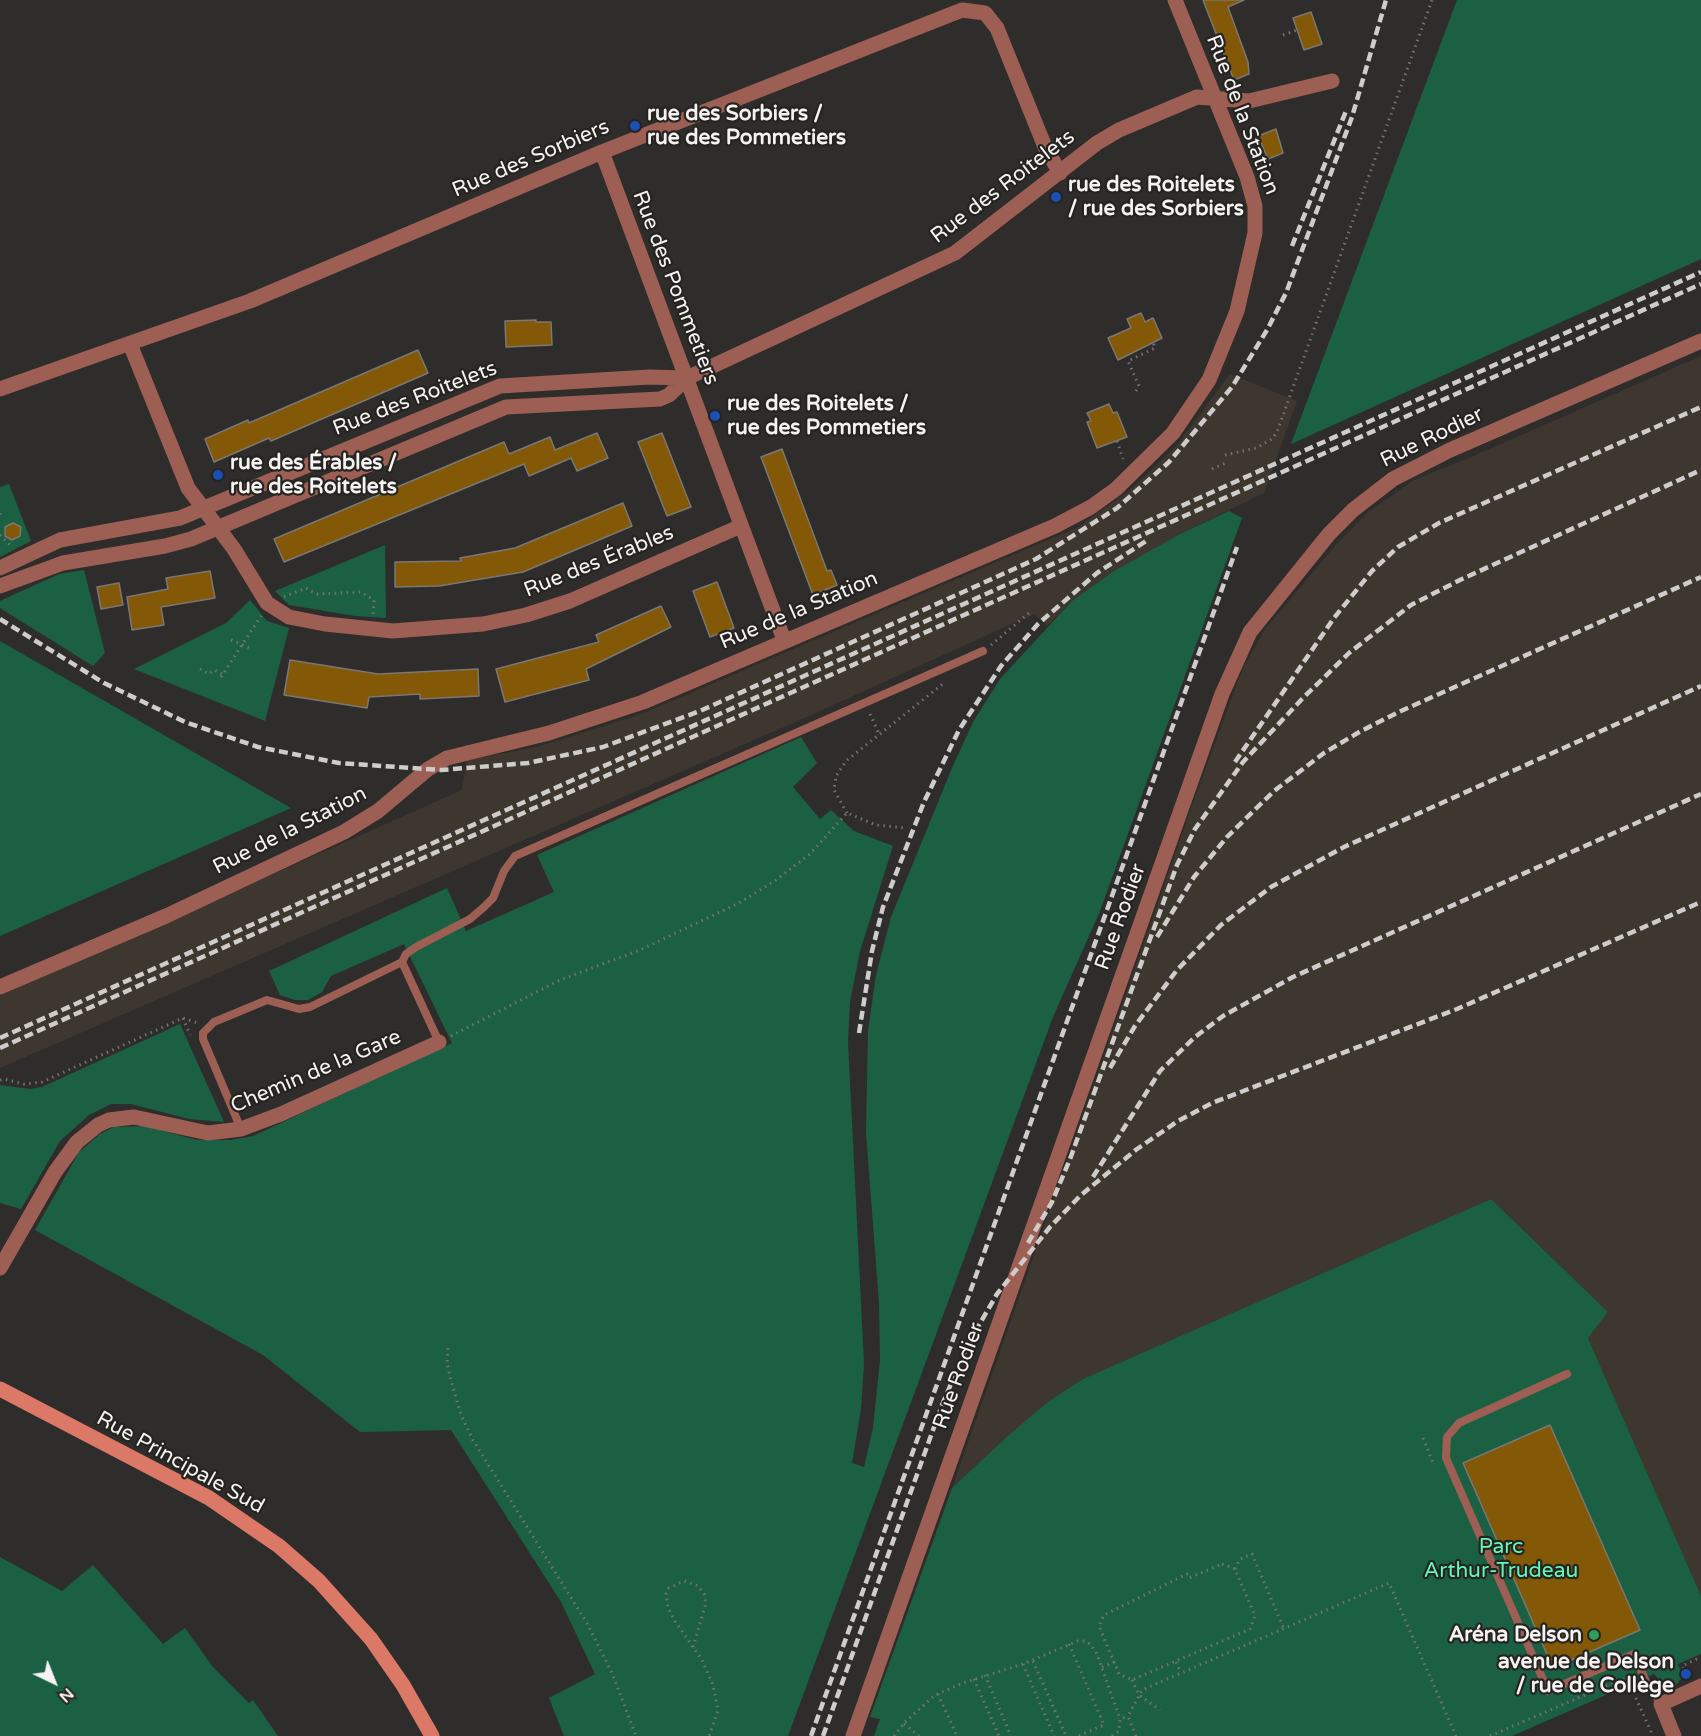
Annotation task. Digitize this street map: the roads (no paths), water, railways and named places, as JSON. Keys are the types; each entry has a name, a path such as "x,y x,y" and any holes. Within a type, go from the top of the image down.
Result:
{"street":[{"name":"Rue de la Station","path":"0,987 166,916 344,832 378,811 428,769 447,758 549,733 612,713 1073,517 1130,477 1180,425 1209,380 1222,351 1245,284 1255,233 1253,195 1175,0"},
{"name":"Rue des Sorbiers","path":"0,389 267,294 602,152 954,12 970,9 985,13 998,28 1045,147 1060,173"},
{"name":"Rue des Roitelets","path":"0,586 56,565 176,544 494,412 524,405 651,401 669,395 687,378 948,256 1097,143 1119,130 1197,98 1249,101 1332,81"},
{"name":"Rue des Pommetiers","path":"602,152 784,640"},
{"name":"Rue Rodier","path":"853,1736 1222,694 1250,632 1329,534 1353,510 1393,478 1450,450 1701,341"},
{"path":"130,344 188,488 203,508"},
{"name":"Rue des Roitelets","path":"0,568 60,540 164,522 203,508 485,391 514,384 649,377 687,378"},
{"path":"485,391 494,412"},
{"name":"Rue des Érables","path":"203,508 261,596 275,610 301,620 325,624 403,631 483,624 547,609 741,526"},
{"name":"Chemin de la Gare","path":"0,1268 55,1172 77,1142 98,1125 115,1118 134,1117 208,1133 241,1129 281,1114 439,1042"},
{"name":"Rue Principale Sud","path":"0,1389 209,1498 279,1546 325,1587 371,1639 403,1685 432,1736"},
{"path":"1674,1736 1660,1704 1701,1686"}],"lane":[{"path":"241,1129 205,1047 203,1033 208,1026 267,1000 299,1009 309,1006 402,962 406,954 416,947 470,919 484,907 493,898 504,871 515,856 983,651"},
{"path":"402,962 439,1042"},
{"path":"1567,1374 1459,1423 1447,1437 1446,1458 1548,1690 1634,1653 1648,1686 1660,1704"}],"railway":[{"path":"0,619 104,683 185,722 258,747 339,763 441,770 528,763 603,747 700,711 1036,559 1117,508 1169,462 1232,387 1267,330 1286,293 1352,117 1386,0"},
{"path":"1292,246 1346,111"},
{"path":"0,1038 1701,272"},
{"path":"0,1048 1701,284"},
{"path":"1235,762 1334,618 1372,571 1398,547 1439,523 1701,407"},
{"path":"1028,1243 1052,1202 1070,1159 1177,865 1195,829 1243,762 1349,653 1411,605 1462,579 1701,470"},
{"path":"859,1033 872,951 883,907 924,802 959,730 1001,666 1038,624 1097,573 1146,541"},
{"path":"811,1736 1237,547"},
{"path":"1157,937 1194,877 1227,837 1274,791 1324,753 1401,711 1701,577"},
{"path":"1110,1068 1135,1026 1177,970 1221,925 1271,887 1344,847 1701,686"},
{"path":"1093,1177 1160,1071 1195,1037 1223,1016 1293,977 1701,794"},
{"path":"823,1736 942,1405 968,1344 997,1294 1050,1227 1081,1195 1137,1149 1178,1121 1212,1103 1457,1009 1701,902"}],"place":[{"name":"rue des Sorbiers / rue des Pommetiers","path":"635,126"},
{"name":"rue des Roitelets / rue des Sorbiers","path":"1056,197"},
{"name":"rue des Roitelets / rue des Pommetiers","path":"715,416"},
{"name":"rue des Érables / rue des Roitelets","path":"218,475"},
{"name":"Aréna Delson","path":"1594,1635"},
{"name":"avenue de Delson / rue de Collège","path":"1686,1674"}],"park label":[{"name":"Parc Arthur-Trudeau","path":"1501,1559"}]}
